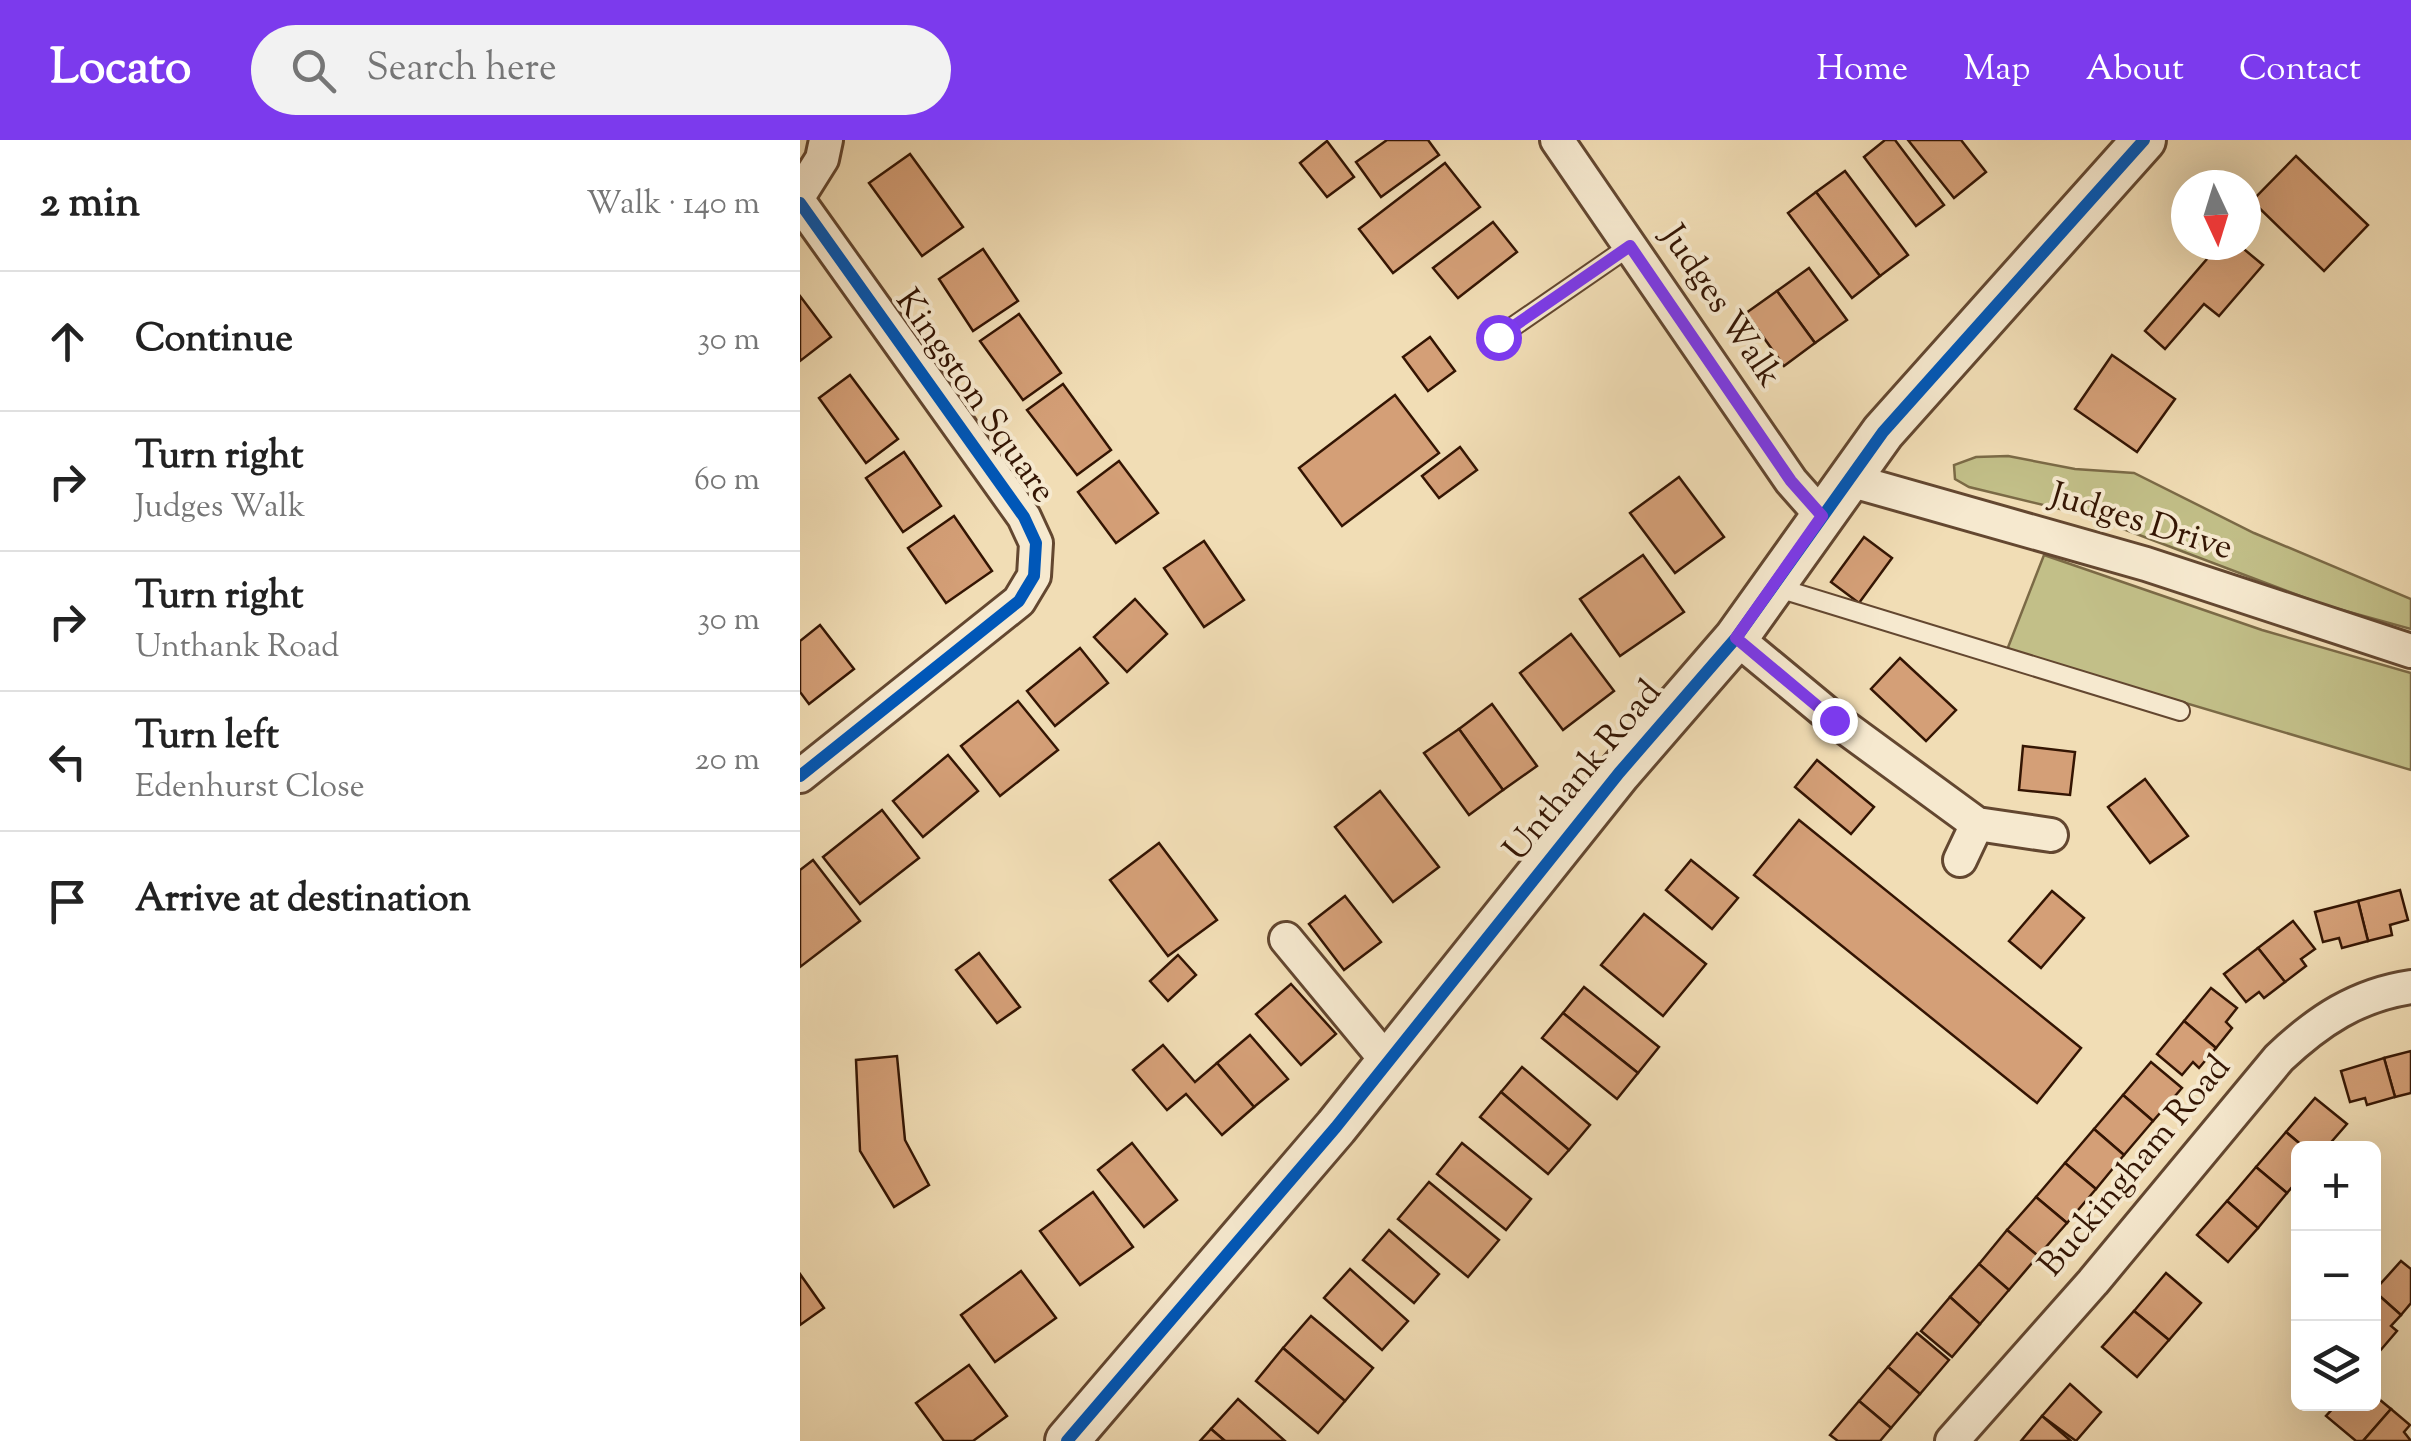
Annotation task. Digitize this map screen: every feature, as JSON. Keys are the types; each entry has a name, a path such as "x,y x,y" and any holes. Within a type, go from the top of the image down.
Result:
{"street":[{"path":"800,194 822,159 826,140"},
{"name":"Judges Walk","path":"1557,140 1791,481 1822,516"},
{"name":"Unthank Road","path":"1067,1441 1162,1334 1619,774 1736,638 1846,479 1904,408 2144,140"},
{"name":"Kingston Square","path":"800,203 952,411 1024,517 1036,543 1034,576 1019,601 800,776"},
{"name":"Judges Drive","path":"1846,479 2146,564 2411,650"},
{"path":"1736,638 1834,720 1977,824 2052,835"},
{"path":"1960,860 1977,824"},
{"path":"1286,939 1387,1062"},
{"name":"Buckingham Road","path":"1952,1441 2093,1282 2279,1058 2314,1026 2350,1004 2411,987"}],"lane":[{"path":"1498,337 1630,246"},
{"path":"1774,587 2180,711"}],"shaded area":[{"path":"2008,456 2075,469 2134,473 2254,533 2411,599 2411,629 2324,605 2089,516 1969,487 1955,479 1954,465 1976,457"},
{"path":"2044,555 2262,630 2411,673 2411,770 2007,650"}],"building":[{"path":"1387,140 1428,140 1439,155 1381,197 1356,162"},
{"path":"1885,140 1895,140 1944,205 1916,226 1864,157"},
{"path":"1908,140 1961,140 1986,172 1954,198"},
{"path":"1327,141 1354,177 1327,197 1300,163"},
{"path":"910,154 963,227 922,256 869,183"},
{"path":"2296,156 2368,225 2324,271 2261,210 2261,192"},
{"path":"1445,163 1480,207 1393,273 1359,229"},
{"path":"1845,171 1908,255 1880,276 1816,192"},
{"path":"1816,192 1880,276 1852,298 1788,213"},
{"path":"1493,222 1517,252 1458,298 1433,268"},
{"path":"983,249 1018,301 973,331 939,279"},
{"path":"2206,260 2257,260 2263,265 2219,316 2204,304 2165,349 2145,331"},
{"path":"1809,268 1847,320 1815,343 1777,291"},
{"path":"1777,291 1815,343 1784,366 1746,313"},
{"path":"800,296 831,337 800,361"},
{"path":"1019,314 1061,373 1023,400 980,341"},
{"path":"1430,337 1455,371 1428,391 1403,357"},
{"path":"2112,355 2175,399 2137,452 2075,409"},
{"path":"850,375 898,439 866,463 819,398"},
{"path":"1063,384 1111,450 1077,475 1027,410"},
{"path":"1395,395 1439,453 1342,526 1299,468"},
{"path":"1460,447 1477,470 1439,498 1422,476"},
{"path":"904,452 941,506 903,532 866,478"},
{"path":"1119,461 1158,513 1116,543 1078,492"},
{"path":"1679,477 1724,537 1675,573 1630,513"},
{"path":"954,516 992,571 946,603 908,548"},
{"path":"1864,537 1892,558 1859,603 1831,582"},
{"path":"1204,541 1244,600 1204,627 1164,568"},
{"path":"1643,555 1684,612 1620,656 1580,599"},
{"path":"1135,599 1167,634 1127,672 1094,637"},
{"path":"820,625 854,669 809,704 800,692 800,641"},
{"path":"1571,634 1614,691 1563,730 1520,673"},
{"path":"1080,648 1108,683 1055,726 1027,691"},
{"path":"1900,658 1956,710 1926,741 1871,689"},
{"path":"1018,701 1058,750 1000,796 961,746"},
{"path":"1492,704 1537,766 1503,790 1459,729"},
{"path":"1459,729 1503,790 1469,815 1424,753"},
{"path":"2023,746 2075,752 2070,795 2019,790"},
{"path":"948,755 978,791 923,837 893,801"},
{"path":"1817,760 1874,807 1851,834 1795,787"},
{"path":"2145,779 2188,836 2150,863 2108,807"},
{"path":"1380,791 1439,867 1393,902 1335,827"},
{"path":"882,810 919,858 860,904 823,857"},
{"path":"1799,820 2081,1048 2037,1103 1754,875"},
{"path":"1159,843 1217,920 1168,956 1110,880"},
{"path":"813,860 860,921 800,967 800,870"},
{"path":"1691,860 1738,898 1712,929 1666,890"},
{"path":"2400,890 2408,920 2390,925 2392,935 2368,941 2358,901"},
{"path":"2052,891 2084,918 2041,968 2009,941"},
{"path":"1345,896 1381,942 1344,970 1309,924"},
{"path":"2358,901 2368,941 2342,948 2339,938 2323,942 2315,912"},
{"path":"1644,914 1706,964 1663,1016 1601,965"},
{"path":"2293,921 2315,949 2301,959 2306,966 2285,982 2258,948"},
{"path":"2258,948 2285,982 2264,998 2259,992 2246,1002 2224,974"},
{"path":"979,953 1020,1007 997,1023 956,970"},
{"path":"1178,955 1196,975 1168,1001 1150,981"},
{"path":"1291,984 1336,1034 1301,1065 1256,1014"},
{"path":"1584,987 1659,1047 1638,1073 1563,1013"},
{"path":"2211,988 2237,1008 2226,1022 2232,1028 2216,1048 2184,1021"},
{"path":"1563,1013 1638,1073 1617,1099 1542,1038"},
{"path":"2184,1021 2216,1048 2199,1068 2193,1062 2182,1075 2157,1054"},
{"path":"1250,1035 1288,1079 1254,1107 1217,1063"},
{"path":"1163,1045 1195,1082 1217,1063 1254,1107 1222,1135 1186,1094 1167,1110 1133,1070"},
{"path":"2411,1051 2411,1093 2395,1097 2384,1058"},
{"path":"897,1056 905,1140 929,1185 894,1207 860,1151 856,1060"},
{"path":"2384,1058 2395,1097 2367,1105 2365,1098 2350,1102 2341,1071"},
{"path":"2151,1062 2182,1088 2153,1121 2123,1095"},
{"path":"1522,1067 1590,1125 1569,1150 1501,1092"},
{"path":"1501,1092 1569,1150 1548,1174 1480,1117"},
{"path":"2123,1095 2153,1121 2124,1155 2094,1129"},
{"path":"2315,1098 2347,1124 2332,1141 2297,1141 2286,1132"},
{"path":"2094,1129 2124,1155 2096,1189 2065,1163"},
{"path":"2286,1132 2297,1141 2291,1141 2291,1188 2287,1193 2256,1167"},
{"path":"1132,1143 1177,1200 1144,1227 1098,1170"},
{"path":"1462,1143 1531,1199 1506,1230 1437,1174"},
{"path":"2065,1163 2096,1189 2067,1223 2036,1197"},
{"path":"2256,1167 2287,1193 2258,1228 2227,1201"},
{"path":"1429,1182 1499,1240 1468,1277 1398,1219"},
{"path":"1093,1192 1133,1247 1080,1285 1040,1231"},
{"path":"2036,1197 2067,1223 2038,1256 2007,1230"},
{"path":"2227,1201 2258,1228 2228,1262 2197,1235"},
{"path":"1389,1230 1439,1274 1414,1303 1363,1260"},
{"path":"2007,1230 2038,1256 2009,1290 1979,1264"},
{"path":"2401,1261 2411,1269 2411,1303 2401,1315 2381,1297 2381,1283"},
{"path":"1979,1264 2009,1290 1980,1324 1950,1297"},
{"path":"1350,1269 1408,1321 1382,1350 1324,1298"},
{"path":"1021,1271 1056,1318 995,1362 961,1315"},
{"path":"2166,1273 2201,1303 2169,1340 2134,1311"},
{"path":"800,1274 824,1308 800,1325"},
{"path":"1950,1297 1980,1324 1952,1357 1921,1331"},
{"path":"2381,1297 2401,1315 2391,1326 2397,1331 2381,1350"},
{"path":"2134,1311 2169,1340 2137,1377 2102,1347"},
{"path":"1311,1316 1373,1368 1345,1401 1283,1348"},
{"path":"1917,1333 1949,1360 1920,1394 1888,1367"},
{"path":"1283,1348 1345,1401 1318,1433 1256,1381"},
{"path":"969,1365 1007,1416 973,1441 944,1441 916,1403"},
{"path":"1888,1367 1920,1394 1891,1428 1859,1401"},
{"path":"2070,1384 2101,1412 2076,1441 2042,1416"},
{"path":"1238,1399 1285,1441 1225,1441 1211,1429"},
{"path":"1859,1401 1891,1428 1880,1441 1838,1441 1830,1435"},
{"path":"2381,1401 2391,1409 2363,1441 2356,1441 2326,1416 2331,1411 2381,1411"},
{"path":"2391,1409 2410,1425 2404,1432 2411,1441 2363,1441"},
{"path":"2042,1416 2071,1441 2021,1441"},
{"path":"1211,1429 1225,1441 1200,1441"}],"cycle path":[{"path":"1067,1441 1336,1127 1619,773 1736,638 1883,432 2144,140"},
{"path":"800,203 1024,517 1036,543 1034,576 1019,601 800,776"}],"route":[{"path":"1498,337 1630,246 1791,481 1822,516 1736,638 1834,720"}]}
